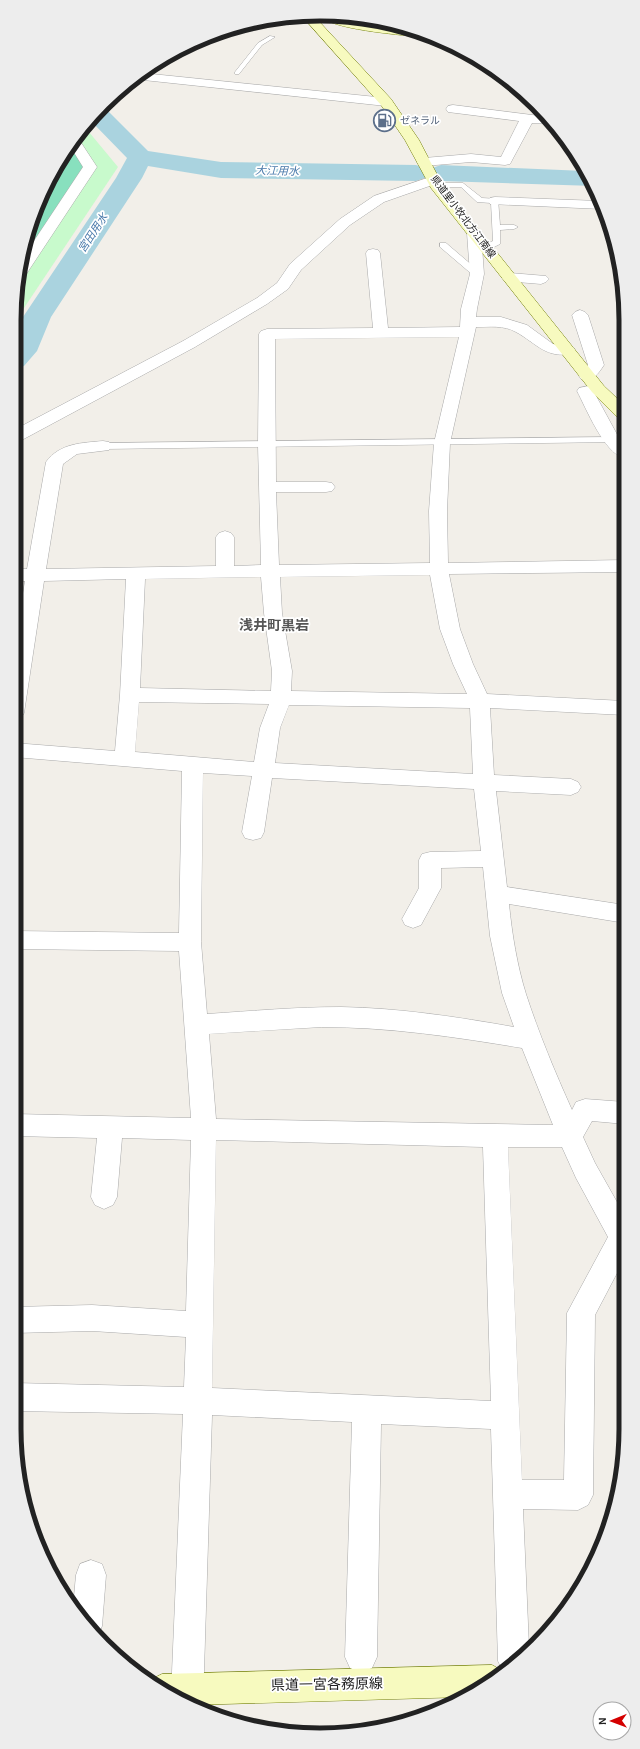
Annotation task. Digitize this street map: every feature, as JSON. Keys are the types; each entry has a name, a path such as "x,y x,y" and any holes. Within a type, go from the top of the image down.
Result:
{"main road":[{"name":"県道里小牧北方江南線","path":"312,21 363,84 386,102 409,135 434,182 587,376 619,409"},
{"name":"県道一宮各務原線","path":"182,1694 480,1681"}],"street":[{"path":"222,71 253,74"},
{"path":"146,77 386,102"},
{"path":"305,81 327,85 341,85"},
{"path":"453,109 543,121"},
{"path":"424,162 471,158 505,161 528,119"},
{"path":"27,261 90,167 77,147"},
{"path":"253,832 270,728 281,699 282,671 273,613 270,572 266,445 268,321 283,286 295,267 345,222 379,199 434,182"},
{"path":"495,201 595,205"},
{"path":"480,240 477,274 469,308 468,327 442,443 438,511 439,570 442,598 450,629 463,664 480,701 484,781 492,859 501,936 514,993 530,1040 570,1136 586,1170 619,1231"},
{"path":"373,253 381,333"},
{"path":"510,278 541,279"},
{"path":"21,434 189,344 262,301 283,286"},
{"path":"580,315 596,365 587,376"},
{"path":"268,321 381,333 468,327 501,322 521,328 549,348 566,350"},
{"path":"598,389 585,391 612,440 619,447"},
{"path":"21,669 54,462 72,449 103,446"},
{"path":"267,487 326,487"},
{"path":"224,573 225,538"},
{"path":"21,575 439,570 619,566"},
{"path":"124,759 130,695 136,574"},
{"path":"130,695 281,699 480,701 619,708"},
{"path":"21,755 124,759 264,770 571,787"},
{"path":"178,1692 198,1401 204,1129 190,942 193,764"},
{"path":"413,919 430,888 430,860 492,859"},
{"path":"497,894 619,913"},
{"path":"21,940 190,942"},
{"path":"196,1025 286,1018 363,1018 467,1029 530,1040"},
{"path":"570,1136 585,1110 619,1113"},
{"path":"21,1125 495,1136 570,1136"},
{"path":"104,1196 111,1127"},
{"path":"495,1136 514,1657"},
{"path":"508,1494 578,1495 581,1313 619,1243"},
{"path":"21,1320 92,1318 200,1325"},
{"path":"21,1397 198,1401 505,1416"},
{"path":"361,1657 367,1409"},
{"path":"88,1617 91,1575"}],"lane":[{"path":"238,73 260,44 272,37"},
{"path":"434,182 463,185 480,200 495,201 497,242 480,240"},
{"path":"497,228 514,227"},
{"path":"443,245 477,274"},
{"path":"103,446 612,440"}],"green space":[{"path":"88,131 118,167 21,312 27,262 37,224 61,170"},
{"path":"74,150 85,166 30,249 37,224 52,188 61,170"}],"waterway":[{"name":"宮田用水","path":"101,117 140,157"},
{"name":"宮田用水","path":"21,353 37,317 129,178 140,157"},
{"name":"大江用水","path":"140,157 221,170 416,173"},
{"name":"大江用水","path":"441,173 583,179"}],"place":[{"name":"ゼネラル","path":"384,121"}],"district":[{"name":"浅井町黒岩","path":"274,626"}]}
